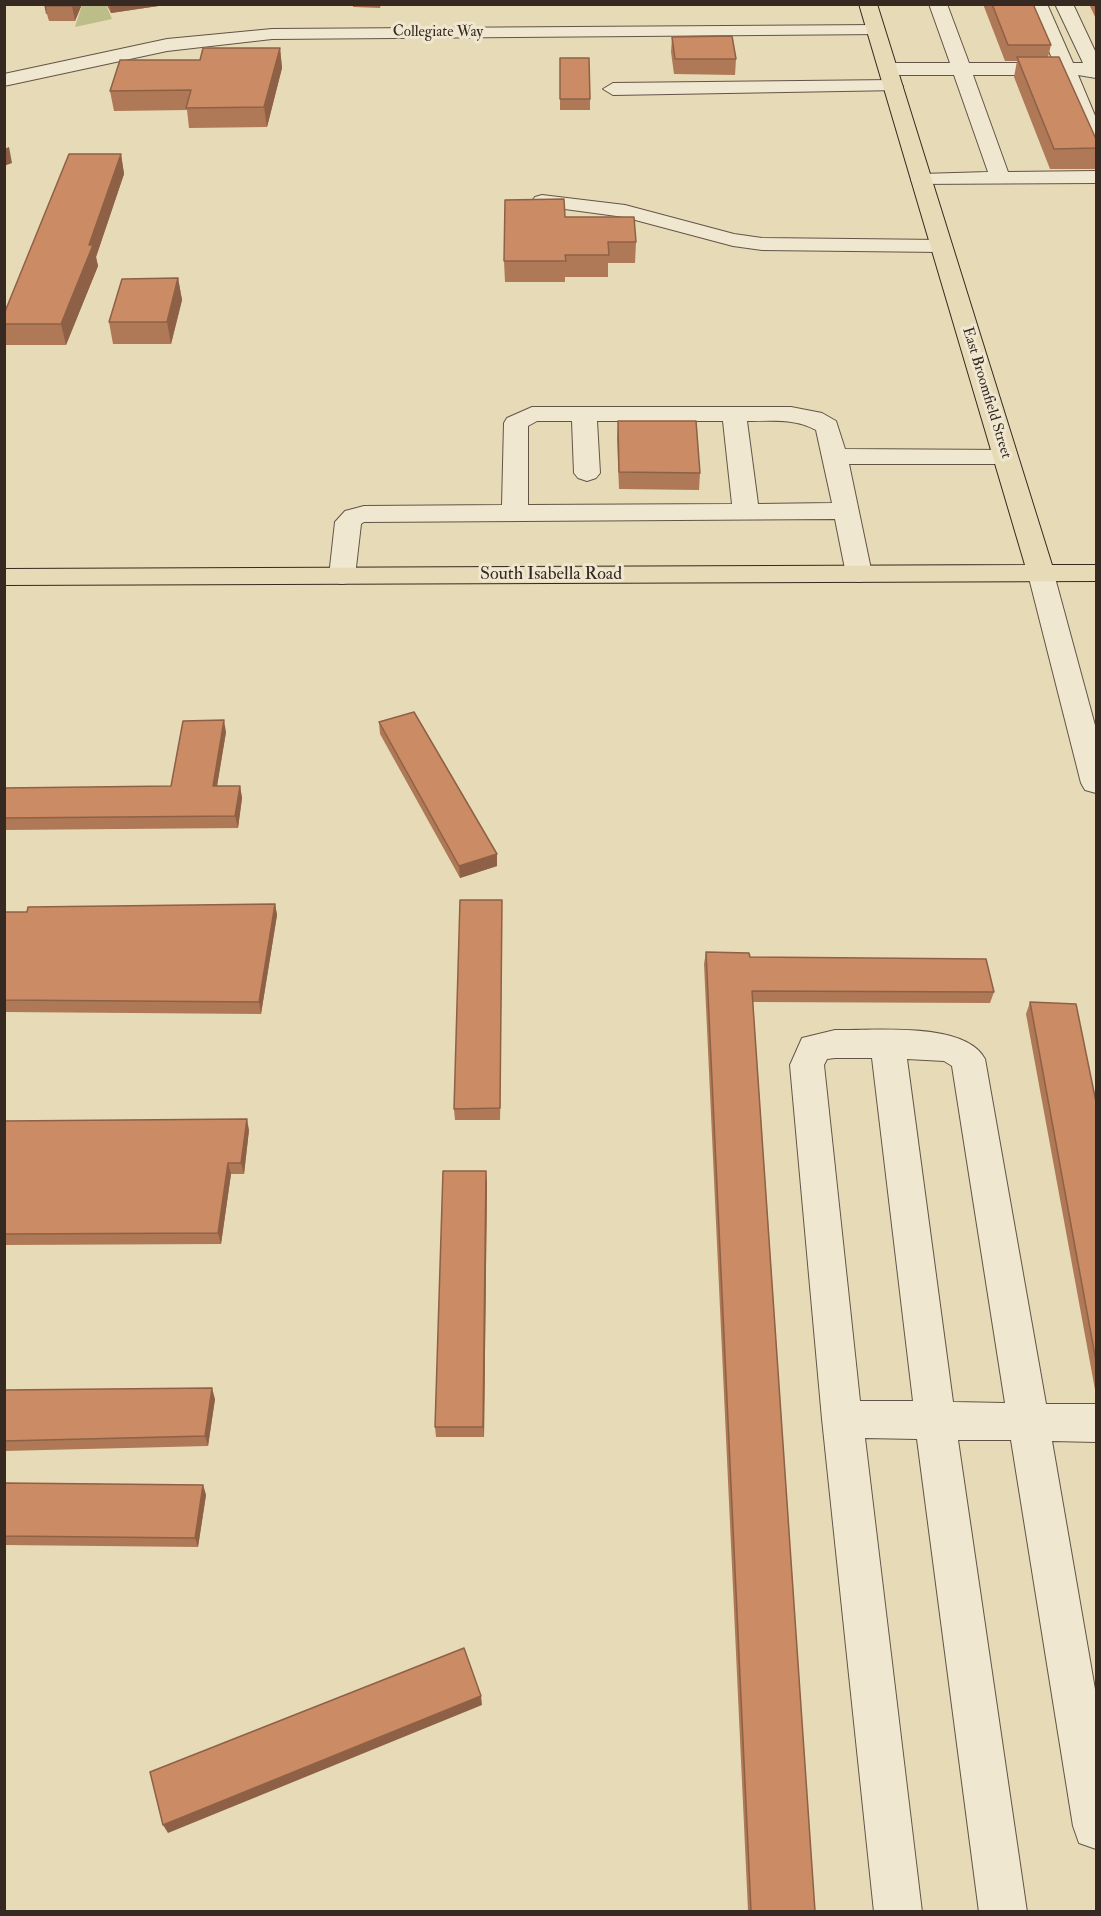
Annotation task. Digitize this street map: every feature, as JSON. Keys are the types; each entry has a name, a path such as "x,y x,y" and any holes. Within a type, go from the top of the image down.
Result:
{"main road":[{"name":"East Broomfield Street","path":"868,4 1041,574"},
{"name":"South Isabella Road","path":"4,577 1096,573"}],"street":[{"path":"938,4 999,175 994,178"},
{"path":"1038,4 1096,140"},
{"path":"613,89 961,73 1096,72 1064,4"},
{"name":"Collegiate Way","path":"4,80 166,45 272,34 876,30"},
{"path":"921,180 1096,177"},
{"path":"542,201 625,211 733,240 762,244 941,246"},
{"path":"515,503 516,423 532,414 791,414 813,418 826,426 835,456 859,574"},
{"path":"584,414 587,473"},
{"path":"734,414 746,512"},
{"path":"835,456 1006,457"},
{"path":"342,576 348,522 354,516 364,514 515,503 691,512 846,511"},
{"name":"East Broomfield Street","path":"1041,574 1096,783"},
{"path":"898,1911 842,1419 807,1065 814,1048 835,1044 951,1048 968,1059 1096,1826"},
{"path":"888,1045 935,1420 1003,1911"},
{"path":"842,1419 1096,1423"}],"green space":[{"path":"82,5 106,5 112,19 75,27"}],"building":[{"path":"46,4 73,4 72,6 46,6"},
{"path":"992,4 1033,4 1051,45 1008,45"},
{"path":"732,36 736,59 675,59 672,37"},
{"path":"203,48 280,48 264,107 186,108 191,90 110,91 120,60 200,60"},
{"path":"1017,57 1059,57 1096,139 1096,148 1054,149"},
{"path":"560,58 589,58 590,99 560,99"},
{"path":"69,154 121,154 89,245 93,245 61,324 4,324 4,314"},
{"path":"564,199 565,217 634,217 636,242 608,242 609,255 565,255 566,261 504,261 505,200"},
{"path":"178,278 167,322 109,322 122,279"},
{"path":"618,421 696,421 700,473 619,472"},
{"path":"414,712 497,854 459,866 379,722"},
{"path":"224,720 213,786 240,786 235,816 4,818 4,788 171,786 183,721"},
{"path":"460,900 502,900 500,1108 454,1109"},
{"path":"275,904 259,1002 4,1000 4,912 27,912 28,907"},
{"path":"706,952 749,953 750,957 986,959 994,992 752,991 815,1911 751,1911"},
{"path":"1030,1002 1076,1004 1096,1102 1096,1361"},
{"path":"247,1119 241,1163 228,1163 218,1233 4,1234 4,1121"},
{"path":"443,1171 486,1171 483,1427 435,1427"},
{"path":"212,1388 205,1436 4,1441 4,1390"},
{"path":"4,1483 203,1485 195,1538 4,1536"},
{"path":"464,1648 481,1696 163,1825 150,1772"}]}
